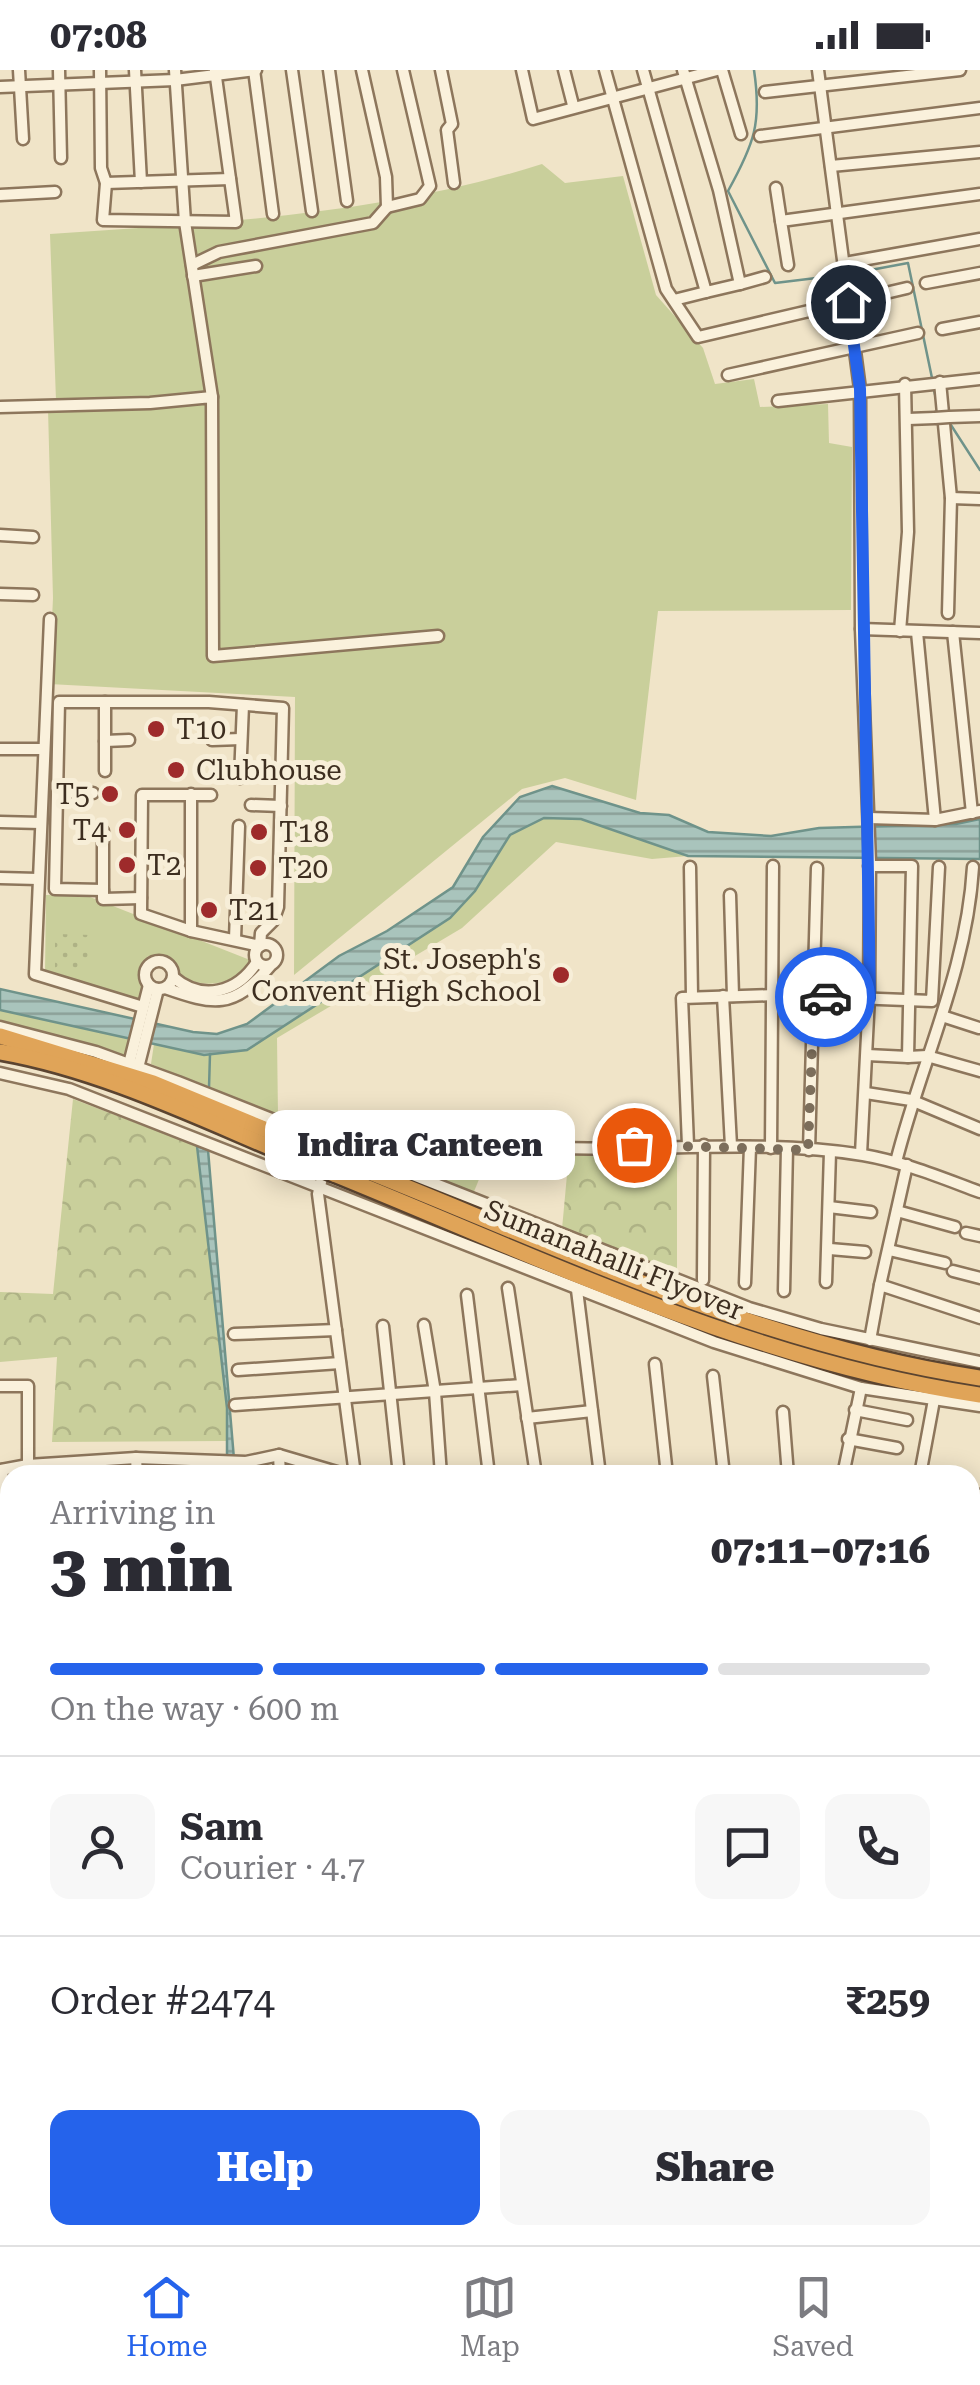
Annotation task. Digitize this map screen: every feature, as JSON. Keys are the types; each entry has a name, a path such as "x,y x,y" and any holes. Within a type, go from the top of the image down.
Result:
{"highway":[{"name":"Sumanahalli Flyover","path":"0,1036 153,1084 315,1158"},
{"name":"Sumanahalli Flyover","path":"0,1052 133,1092 315,1158 334,1159 623,1276 911,1366 980,1378"},
{"name":"Sumanahalli Flyover","path":"334,1159 760,1350 980,1396"}],"street":[{"path":"19,70 23,140"},
{"path":"58,70 61,158"},
{"path":"100,70 101,168 106,183 103,220 236,222 215,74"},
{"path":"0,88 101,85 135,76 255,70 273,214"},
{"path":"292,70 312,211"},
{"path":"329,70 348,201"},
{"path":"362,70 386,177 387,207"},
{"path":"193,271 219,252 373,223 387,207 420,200 430,186 403,70"},
{"path":"441,70 452,124 447,130 454,183"},
{"path":"522,70 533,119 572,105 648,89 684,75 719,70 741,134"},
{"path":"564,70 572,105"},
{"path":"605,70 660,268 674,300 698,337 907,288"},
{"path":"643,70 706,292"},
{"path":"818,70 860,389 861,629 870,864 870,998 861,1154"},
{"path":"765,92 960,70"},
{"path":"175,75 186,182 185,222 212,397 213,656 438,636"},
{"path":"684,75 719,190 740,284"},
{"path":"135,76 141,182"},
{"path":"760,136 827,124 980,108"},
{"path":"831,166 980,152"},
{"path":"106,183 230,178"},
{"path":"776,188 788,266"},
{"path":"0,195 55,192"},
{"path":"780,221 980,194"},
{"path":"846,271 980,239"},
{"path":"193,271 256,266"},
{"path":"926,283 980,273"},
{"path":"674,300 765,277"},
{"path":"942,329 980,322"},
{"path":"728,375 852,345 918,334"},
{"path":"778,401 905,384 980,379"},
{"path":"940,382 952,498 948,613"},
{"path":"900,631 906,590 905,384"},
{"path":"0,406 150,404 212,397"},
{"path":"908,420 942,414 980,416"},
{"path":"952,498 980,498"},
{"path":"0,535 33,537"},
{"path":"0,594 33,595"},
{"path":"50,619 37,977 146,1009"},
{"path":"861,629 980,633"},
{"path":"917,632 935,820"},
{"path":"869,821 935,820 976,812 953,632"},
{"path":"103,890 55,889 59,702 283,708 278,907 273,921 261,933 257,954"},
{"path":"104,772 105,702"},
{"path":"240,778 242,705"},
{"path":"212,740 241,739"},
{"path":"105,741 129,740"},
{"path":"0,748 43,749"},
{"path":"42,802 93,793"},
{"path":"128,794 211,794"},
{"path":"142,794 141,914 192,932 235,939 270,966"},
{"path":"192,794 192,932"},
{"path":"251,805 281,806"},
{"path":"0,822 42,823"},
{"path":"235,939 238,826"},
{"path":"104,831 103,898 141,898"},
{"path":"870,864 912,866 913,1000 908,1058"},
{"path":"771,1148 773,866"},
{"path":"932,1002 939,866"},
{"path":"690,867 692,996"},
{"path":"808,1150 817,868"},
{"path":"870,1340 897,1211 912,1100 944,1011 970,912 974,868"},
{"path":"0,878 38,879"},
{"path":"730,895 731,1146"},
{"path":"271,945 276,950 270,966 252,987 220,1002 192,1000 157,987 145,972 154,961 168,964 173,977 194,991 218,992 234,987 257,954 271,945"},
{"path":"134,1062 146,1009 157,987 173,977"},
{"path":"688,1144 682,998 775,995 913,1000 932,1002 979,1028"},
{"path":"0,1027 134,1062 208,1094 334,1159"},
{"path":"867,1055 926,1056 980,1071"},
{"path":"0,1073 69,1088 577,1290 760,1350 860,1388 980,1406"},
{"path":"866,1093 912,1100 980,1129"},
{"path":"355,1465 319,1188 349,1138 380,1145 528,1154 561,1148 688,1144 861,1154 902,1163 980,1192"},
{"path":"703,1280 704,1145"},
{"path":"746,1283 750,1147"},
{"path":"784,1291 787,1148"},
{"path":"826,1282 830,1250 830,1152"},
{"path":"829,1207 871,1212"},
{"path":"897,1211 955,1227"},
{"path":"966,1233 980,1236"},
{"path":"830,1250 865,1252"},
{"path":"888,1250 980,1278"},
{"path":"880,1285 980,1318"},
{"path":"508,1288 534,1465"},
{"path":"577,1290 599,1465"},
{"path":"467,1295 488,1465"},
{"path":"424,1324 436,1392 440,1465"},
{"path":"383,1326 398,1465"},
{"path":"787,1327 980,1362"},
{"path":"234,1334 336,1330"},
{"path":"238,1370 340,1363"},
{"path":"655,1364 666,1465"},
{"path":"713,1376 723,1465"},
{"path":"235,1405 522,1385"},
{"path":"0,1386 28,1386 28,1465"},
{"path":"844,1465 860,1388"},
{"path":"922,1465 934,1400"},
{"path":"855,1410 906,1420"},
{"path":"527,1418 592,1411"},
{"path":"783,1412 787,1465"},
{"path":"848,1440 897,1448"},
{"path":"279,1455 280,1465"},
{"path":"76,1465 136,1458 246,1462 259,1456 279,1455 319,1465"},
{"path":"136,1458 136,1465"},
{"path":"108,1460 108,1465"}],"green space":[{"path":"542,164 565,183 623,176 656,295 703,348 715,384 754,379 760,407 828,404 829,443 852,447 851,610 658,611 636,800 565,778 522,789 294,975 295,697 49,684 53,598 48,409 56,400 50,234 360,206 482,181"},
{"path":"544,818 581,819 688,856 652,859 556,842 462,928 277,1038 278,1116 151,1064 154,1044 204,1055 247,1050 450,918 475,891 510,835"},
{"path":"46,895 85,895 250,960 232,979 204,983 183,977 165,957 148,956 139,967 143,983 138,1002 45,972"},
{"path":"55,934 92,935 91,969 55,968"},
{"path":"0,1010 130,1039 123,1056 0,1020"},
{"path":"73,1099 197,1146 227,1408 226,1441 52,1442 57,1357 0,1362 0,1292 53,1294"},
{"path":"376,1150 489,1155 473,1194 375,1156"},
{"path":"569,1153 677,1154 677,1276 562,1229"}],"water":[{"path":"552,786 640,813 669,815 708,832 771,836 819,828 956,824 980,819 980,859 688,856 581,819 544,818 510,835 475,891 450,918 247,1050 204,1055 0,1010 0,989 193,1032 217,1034 247,1024 339,956 387,931 453,887 483,837 520,797"},
{"path":"197,1146 208,1150 234,1459 227,1459 227,1408"}],"waterway":[{"path":"754,70 754,133 728,191 775,283 841,275"},
{"path":"849,274 908,263 932,378"},
{"path":"933,386 937,403"},
{"path":"949,422 980,470"},
{"path":"209,1088 210,1054"}],"way so far":[{"path":"634,1145 808,1150 814,996 825,997"}],"place":[{"name":"T10","path":"156,729"},
{"name":"Clubhouse","path":"176,770"},
{"name":"T5","path":"110,794"},
{"name":"T4","path":"127,830"},
{"name":"T18","path":"259,832"},
{"name":"T2","path":"127,865"},
{"name":"T20","path":"258,868"},
{"name":"T21","path":"209,910"},
{"name":"St. Joseph's Convent High School","path":"561,975"},
{"name":"Indira Canteen","path":"634,1145"}],"route":[{"path":"825,997 870,998 860,389 848,302"}]}
